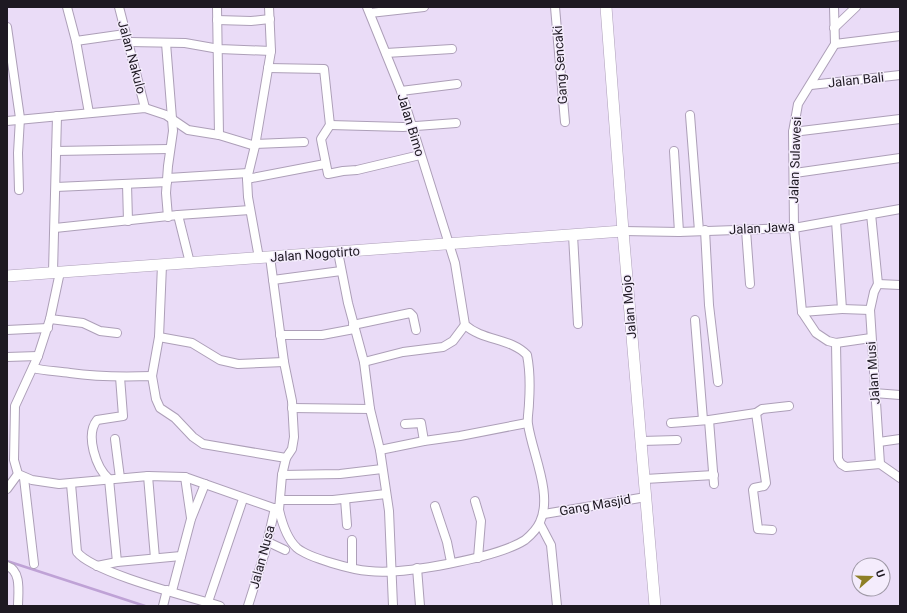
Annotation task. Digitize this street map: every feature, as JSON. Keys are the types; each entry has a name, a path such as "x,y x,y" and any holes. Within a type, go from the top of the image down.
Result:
{"street":[{"path":"67,7 76,41 89,113"},
{"name":"Jalan Nakulo","path":"119,7 145,108"},
{"path":"217,7 219,49 219,135"},
{"path":"248,176 255,145 271,51 269,7"},
{"path":"369,10 424,7"},
{"name":"Gang Sencaki","path":"555,7 565,122"},
{"name":"Jalan Mojo","path":"606,7 623,231 655,606"},
{"name":"Jalan Sulawesi","path":"802,312 794,228 795,173 793,132 798,104 834,44 834,7"},
{"path":"834,28 856,7"},
{"name":"Jalan Bimo","path":"369,10 400,91 449,244 456,270 465,326"},
{"path":"217,20 270,20"},
{"path":"7,27 9,62 20,118 18,154 19,190"},
{"path":"76,41 125,34"},
{"path":"834,44 900,36"},
{"path":"129,42 185,43 219,49 271,51"},
{"path":"166,43 166,62 173,121 173,137 169,149 167,180 168,217"},
{"path":"386,52 452,48"},
{"path":"268,68 324,69 327,76 330,125 321,139 328,174 343,170 357,170 420,155"},
{"name":"Jalan Bali","path":"811,84 900,76"},
{"path":"400,91 457,84"},
{"path":"7,121 20,118 145,108 166,115 188,130 219,135 255,145 304,142"},
{"path":"690,115 718,382"},
{"path":"34,564 21,476 14,460 10,425 18,398 38,356 50,319 56,272 55,228 57,116"},
{"path":"793,132 900,119"},
{"path":"330,125 411,127 456,123"},
{"path":"56,151 169,149"},
{"path":"674,151 679,232"},
{"path":"795,173 900,158"},
{"path":"56,187 248,176 325,164"},
{"name":"Jalan Nusa","path":"248,176 250,210 273,280 292,408 294,437 292,449 286,458 282,475 280,500 248,606"},
{"path":"127,184 128,221"},
{"name":"Jalan Jawa","path":"623,231 679,232 794,228 900,209"},
{"path":"55,228 178,215 250,210"},
{"path":"871,214 878,284 900,285"},
{"path":"178,215 190,263"},
{"path":"836,221 842,309"},
{"path":"746,230 750,284"},
{"name":"Jalan Nogotirto","path":"7,276 623,231"},
{"path":"573,235 578,324"},
{"path":"338,252 354,327 364,362 370,409 380,450 389,511 390,571 393,606"},
{"path":"162,265 159,337 152,376 156,399 160,408 175,418 193,437 203,444 286,458"},
{"path":"273,280 341,271"},
{"name":"Jalan Musi","path":"878,284 874,292 870,310 874,393 880,464"},
{"path":"870,310 842,309 802,312 816,333 828,341 836,343 871,338"},
{"path":"280,335 322,335 410,313 413,316 416,330"},
{"path":"50,319 83,323 100,331 117,333"},
{"path":"694,320 714,484"},
{"path":"21,476 32,480 71,484 148,476 185,477 277,509 287,533 297,548 306,553 352,568 368,571 390,571 417,568 478,558 523,540 533,533 540,524 544,514 544,492 527,423 530,392 528,355 511,344 483,335 465,326 453,340 443,347 403,352 364,362"},
{"path":"7,330 48,328"},
{"path":"159,337 192,343 220,360 238,364 284,362"},
{"path":"836,343 838,459 841,464 846,466 880,464 900,478"},
{"path":"7,357 38,356"},
{"path":"33,368 46,372 84,376 152,376"},
{"path":"117,562 109,479 102,472 96,458 92,437 97,420 123,416 120,377"},
{"path":"874,393 900,395"},
{"path":"671,423 756,413 762,409 789,406"},
{"path":"292,408 370,409"},
{"path":"756,413 766,483 764,486 754,488 753,490 756,522 758,529 772,530"},
{"path":"380,450 527,423"},
{"path":"405,424 421,424 424,441"},
{"path":"115,439 120,478"},
{"path":"879,442 900,439"},
{"path":"642,442 677,440"},
{"path":"282,475 340,474 382,469"},
{"path":"645,479 714,475"},
{"path":"7,489 21,476"},
{"path":"148,476 155,558"},
{"path":"185,477 191,519"},
{"path":"71,484 77,552 86,561 112,573 220,606"},
{"path":"162,606 181,556 191,519 205,484"},
{"path":"280,500 344,499 386,494"},
{"name":"Gang Masjid","path":"544,514 646,497"},
{"path":"208,602 242,498"},
{"path":"344,499 347,525"},
{"path":"475,502 481,521 478,558"},
{"path":"435,506 447,542 451,562"},
{"path":"540,524 551,545 557,606"},
{"path":"352,540 352,568"},
{"path":"268,542 285,550"},
{"path":"97,566 117,562 181,556"},
{"path":"7,566 12,568 17,575 18,606"},
{"path":"417,568 420,606"}],"waterway":[{"path":"7,561 145,606"}]}
